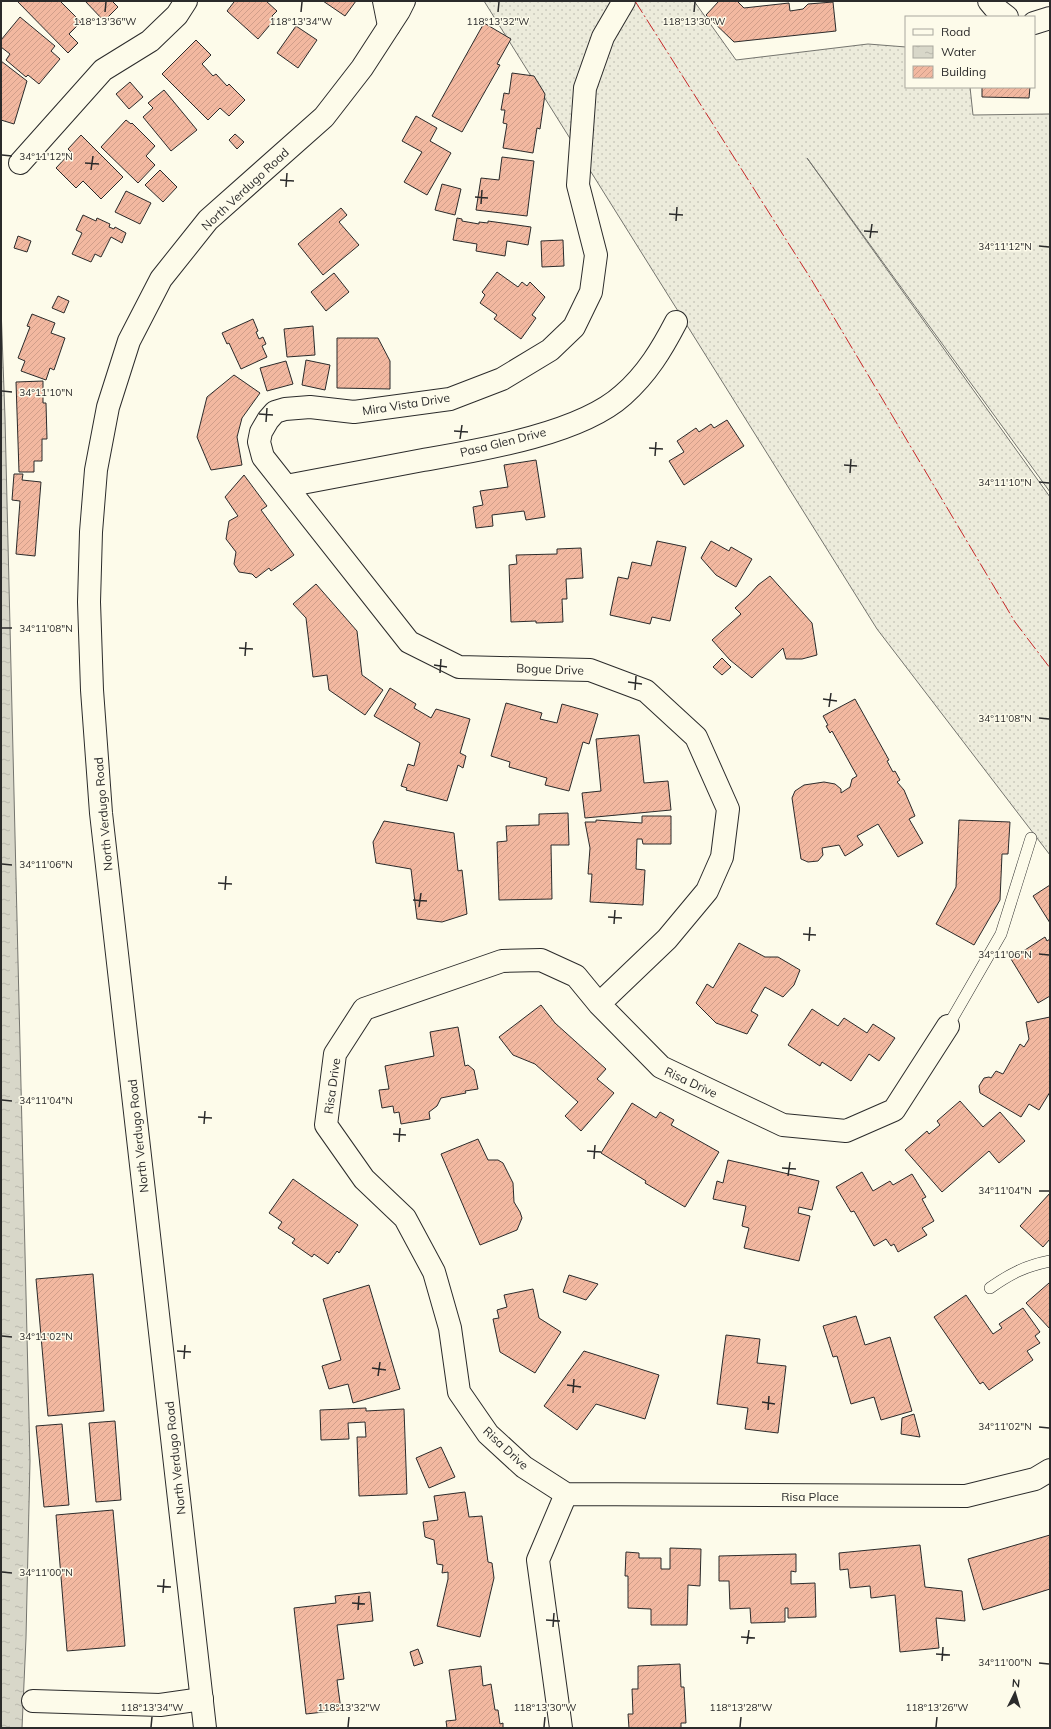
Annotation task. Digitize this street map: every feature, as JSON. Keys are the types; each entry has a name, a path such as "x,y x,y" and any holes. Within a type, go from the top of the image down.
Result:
{"street":[{"path":"20,163 103,70 150,41 177,15 186,1"},
{"path":"384,1 389,26"},
{"name":"North Verdugo Road","path":"205,1728 101,813 92,690 88,602 91,532 96,470 108,407 129,341 161,279 208,220 324,117 362,68 404,1"},
{"name":"Mira Vista Drive","path":"286,486 263,457 259,442 261,432 275,412 285,409 310,407 354,412 450,399 502,379 550,350 574,327 591,292 596,255 578,185 584,88 603,37 624,1"},
{"path":"989,1 1006,16"},
{"path":"1035,23 1050,18"},
{"name":"Pasa Glen Drive","path":"286,486 484,449 542,434 583,419 602,411 623,396 645,374 660,352 676,322"},
{"name":"Bogue Drive","path":"286,486 409,642 459,667 590,670 646,691 696,736 728,809 722,857 708,891 667,939 599,1004"},
{"name":"Risa Drive","path":"566,1494 524,1467 488,1434 459,1392 450,1328 434,1272 405,1218 364,1179 326,1124 335,1054 364,1009 502,961 541,960 576,976 599,1004 661,1068 783,1125 846,1131 894,1110 948,1026"},
{"name":"Risa Place","path":"566,1494 966,1496 1035,1479 1050,1470"},
{"path":"561,1728 538,1560 566,1494"},
{"path":"33,1701 160,1705 202,1699"}],"lane":[{"path":"948,1026 1001,934 1031,838"},
{"path":"990,1288 1010,1274 1034,1264 1050,1261"}],"shaded area":[{"path":"484,1 694,1 736,60 868,44 905,47 905,88 970,88 973,115 1050,114 1050,492 807,158 1050,497 1050,855 877,629"}],"water":[{"path":"1,307 5,418 30,1461 26,1638 22,1728 1,1728"}],"building":[{"path":"17,1 60,1 81,22 69,34 78,43 68,53"},
{"path":"85,1 112,1 118,7 104,21"},
{"path":"232,1 266,1 277,11 272,16 275,19 258,39 227,11 234,2"},
{"path":"323,1 356,1 345,16"},
{"path":"719,1 737,1 744,8 789,3 790,11 803,9 808,4 833,2 836,31 734,42 706,15"},
{"path":"20,17 55,46 51,51 60,59 39,84 28,75 26,77 6,60 10,54 1,47 1,40"},
{"path":"484,23 511,39 497,64 500,65 462,132 432,116"},
{"path":"296,26 317,40 298,68 277,53"},
{"path":"196,40 211,55 202,64 213,76 216,74 227,86 229,84 245,100 229,116 220,108 208,120 162,74"},
{"path":"1,61 27,81 14,124 1,120"},
{"path":"512,73 534,76 545,94 540,129 537,128 533,153 503,148 507,124 503,123 505,110 501,110 504,93 509,94"},
{"path":"130,82 143,97 129,109 116,94"},
{"path":"982,88 1030,88 1029,98 982,97"},
{"path":"164,90 197,130 171,151 143,117 153,108 148,103"},
{"path":"416,116 437,128 430,141 451,153 427,195 404,182 422,152 402,141"},
{"path":"126,120 131,124 132,123 155,146 146,156 155,165 138,183 101,147"},
{"path":"235,134 244,142 237,149 229,140"},
{"path":"81,135 123,177 101,199 83,181 76,188 56,168 71,152 68,149"},
{"path":"502,157 534,161 527,216 476,210 481,178 499,180"},
{"path":"160,170 177,187 163,202 145,185"},
{"path":"442,184 461,189 455,215 435,210"},
{"path":"126,191 151,203 140,224 115,212"},
{"path":"341,208 347,215 339,222 359,245 323,275 298,244"},
{"path":"83,215 96,221 97,218 110,224 109,227 114,229 115,227 126,233 122,243 111,237 101,257 95,254 91,262 72,254 82,233 76,230"},
{"path":"457,218 462,219 462,221 479,224 479,222 488,223 488,221 531,227 528,245 507,241 505,256 476,251 477,244 453,240"},
{"path":"18,236 31,241 27,252 14,248"},
{"path":"563,240 564,266 542,267 541,241"},
{"path":"497,272 518,287 522,282 527,286 530,282 545,297 532,315 536,318 521,339 494,319 497,315 480,303 485,295 482,292"},
{"path":"334,273 349,292 326,311 311,292"},
{"path":"58,296 69,301 64,313 52,308"},
{"path":"32,314 55,323 51,333 65,338 54,370 50,368 46,380 21,371 25,361 18,358 30,327 27,326"},
{"path":"253,319 258,331 256,332 259,339 263,337 266,344 262,346 267,357 241,369 229,343 227,344 222,333"},
{"path":"313,326 315,355 287,357 284,329"},
{"path":"337,338 378,338 390,361 390,389 337,388"},
{"path":"306,360 330,365 325,390 302,385"},
{"path":"286,361 293,384 267,391 260,368"},
{"path":"234,375 260,393 242,418 237,437 242,465 211,470 197,437 207,397"},
{"path":"43,381 43,403 46,403 47,439 42,439 42,461 34,461 34,472 19,472 16,382"},
{"path":"727,420 744,446 684,485 669,461 684,452 677,441 696,428 699,432 711,424 714,428"},
{"path":"536,460 545,517 526,520 524,511 492,515 493,526 476,528 473,507 483,505 480,491 508,487 504,465"},
{"path":"14,474 23,474 22,480 41,482 35,556 16,554 20,501 12,500"},
{"path":"244,475 267,506 261,510 294,555 271,571 269,568 256,578 252,574 239,572 234,564 236,552 226,539 229,521 238,516 225,497"},
{"path":"657,541 686,547 670,621 652,617 650,624 610,615 618,577 628,579 632,562 651,566"},
{"path":"711,541 729,551 731,547 752,559 736,587 716,575 701,558"},
{"path":"581,548 583,578 566,579 567,599 562,599 563,622 511,622 509,565 517,564 516,555 557,554 557,549"},
{"path":"770,576 812,623 817,655 802,659 786,659 783,648 752,678 730,660 712,640 741,614 735,608 758,585"},
{"path":"316,584 357,631 362,675 383,690 365,715 329,690 327,675 313,677 306,618 293,604"},
{"path":"722,658 731,667 722,675 713,667"},
{"path":"390,688 416,704 414,708 431,718 436,709 470,719 460,753 466,756 463,768 458,765 447,801 406,790 407,788 401,786 408,764 414,766 420,743 374,716"},
{"path":"855,699 889,760 887,761 893,772 895,771 900,780 897,782 904,790 915,816 909,819 923,843 898,857 878,824 857,836 863,845 845,856 839,845 822,848 823,855 818,861 808,862 801,859 792,798 795,791 804,785 824,782 835,784 841,789 841,793 850,787 852,779 857,776 832,731 830,733 826,726 828,725 823,716"},
{"path":"506,703 542,713 540,719 557,723 562,704 598,714 589,744 583,742 569,791 545,785 547,778 509,767 510,762 491,756"},
{"path":"639,735 644,783 668,781 671,810 585,818 582,793 601,791 596,739"},
{"path":"568,813 569,845 551,845 552,899 499,900 497,842 507,841 506,826 539,825 539,814"},
{"path":"642,816 671,816 671,844 643,844 642,839 637,839 636,869 645,870 643,905 590,902 592,874 588,874 590,848 585,822 596,822 596,820 642,823"},
{"path":"959,820 1010,822 1008,854 1002,854 1000,900 974,945 936,924 956,887"},
{"path":"384,821 454,833 458,871 462,870 467,914 442,922 417,919 411,869 376,863 373,842"},
{"path":"1050,885 1050,923 1033,896"},
{"path":"1045,937 1047,941 1050,939 1050,996 1038,1003 1011,959"},
{"path":"739,943 765,957 778,957 800,970 794,985 783,997 765,987 751,1011 758,1015 747,1034 716,1023 696,1003 707,984 713,988"},
{"path":"541,1005 555,1023 606,1069 597,1079 614,1093 581,1131 565,1116 578,1102 535,1064 513,1055 499,1037"},
{"path":"812,1009 838,1026 844,1018 867,1033 873,1024 895,1038 879,1061 869,1054 851,1081 822,1062 820,1066 788,1045"},
{"path":"1050,1017 1050,1092 1039,1110 1029,1104 1021,1117 980,1093 979,1086 984,1078 991,1078 996,1071 1003,1074 1020,1044 1024,1047 1029,1039 1026,1022"},
{"path":"458,1027 465,1066 468,1065 474,1070 478,1089 441,1098 437,1106 429,1112 430,1119 401,1124 399,1112 394,1113 393,1106 382,1108 379,1090 389,1089 385,1066 434,1056 430,1032"},
{"path":"960,1101 983,1127 1000,1112 1025,1141 999,1163 989,1151 942,1192 905,1150 927,1131 929,1134 940,1125 937,1121"},
{"path":"632,1103 656,1118 660,1112 674,1120 671,1125 719,1152 685,1207 645,1183 646,1181 601,1153"},
{"path":"478,1139 488,1160 498,1160 503,1163 513,1183 514,1202 522,1218 517,1230 480,1245 441,1154"},
{"path":"728,1160 819,1181 812,1210 799,1207 798,1213 810,1216 799,1261 744,1248 749,1228 742,1226 746,1206 713,1199 717,1181 723,1183"},
{"path":"862,1172 873,1191 890,1181 893,1185 912,1174 926,1197 922,1199 934,1221 922,1228 927,1235 898,1252 894,1244 891,1246 886,1239 874,1246 854,1211 851,1212 836,1187"},
{"path":"293,1179 358,1225 339,1253 337,1251 328,1264 314,1254 312,1257 292,1243 295,1239 278,1228 282,1222 269,1213"},
{"path":"1050,1193 1050,1239 1043,1247 1020,1226"},
{"path":"93,1274 104,1411 48,1416 36,1279"},
{"path":"569,1275 598,1284 586,1300 563,1292"},
{"path":"1049,1283 1050,1284 1050,1329 1026,1303"},
{"path":"369,1285 400,1389 353,1403 348,1384 329,1389 322,1366 341,1360 323,1299"},
{"path":"533,1289 539,1318 561,1332 535,1373 500,1352 493,1319 499,1318 497,1310 507,1307 504,1295"},
{"path":"966,1295 993,1334 1002,1328 999,1324 1023,1308 1040,1332 1035,1336 1040,1343 1027,1351 1033,1360 989,1390 983,1382 980,1384 934,1317"},
{"path":"856,1316 865,1345 890,1337 912,1411 881,1420 874,1397 851,1404 837,1356 833,1357 823,1326"},
{"path":"726,1335 760,1339 757,1363 786,1366 778,1433 745,1429 748,1408 717,1404"},
{"path":"584,1351 659,1375 645,1419 596,1404 577,1430 544,1406"},
{"path":"366,1408 366,1411 404,1409 407,1494 359,1496 357,1437 366,1437 365,1422 348,1423 349,1439 321,1440 320,1410"},
{"path":"914,1414 920,1437 901,1434 902,1418"},
{"path":"115,1421 121,1500 96,1502 89,1423"},
{"path":"62,1424 69,1505 44,1507 36,1426"},
{"path":"441,1447 455,1477 429,1488 416,1458"},
{"path":"465,1492 469,1517 482,1516 488,1562 492,1563 494,1578 480,1637 437,1626 448,1579 448,1572 442,1573 443,1565 437,1564 434,1540 425,1537 423,1522 438,1520 434,1496"},
{"path":"113,1510 125,1646 67,1651 56,1515"},
{"path":"1050,1535 1050,1589 983,1610 968,1559"},
{"path":"920,1545 925,1587 962,1591 965,1621 936,1618 939,1648 900,1652 895,1595 871,1598 870,1586 850,1588 848,1569 840,1570 839,1553"},
{"path":"670,1548 701,1549 700,1586 688,1585 687,1625 651,1625 651,1609 628,1608 628,1576 625,1576 626,1552 639,1553 639,1558 661,1558 661,1569 670,1569"},
{"path":"796,1554 796,1572 791,1571 791,1584 815,1583 816,1617 788,1618 788,1608 785,1608 785,1622 751,1623 750,1608 730,1609 729,1581 719,1581 719,1556"},
{"path":"370,1592 373,1621 337,1625 344,1679 337,1680 341,1710 306,1714 294,1608 336,1603 335,1596"},
{"path":"418,1649 423,1663 414,1666 410,1652"},
{"path":"680,1664 681,1687 684,1687 686,1723 681,1723 681,1728 629,1728 628,1714 633,1714 632,1689 638,1689 638,1666"},
{"path":"481,1666 483,1686 491,1684 495,1710 498,1710 500,1724 503,1723 503,1728 447,1728 446,1721 456,1720 449,1670"}],"power":[{"path":"635,1 811,279 1015,622 1050,668"}]}
